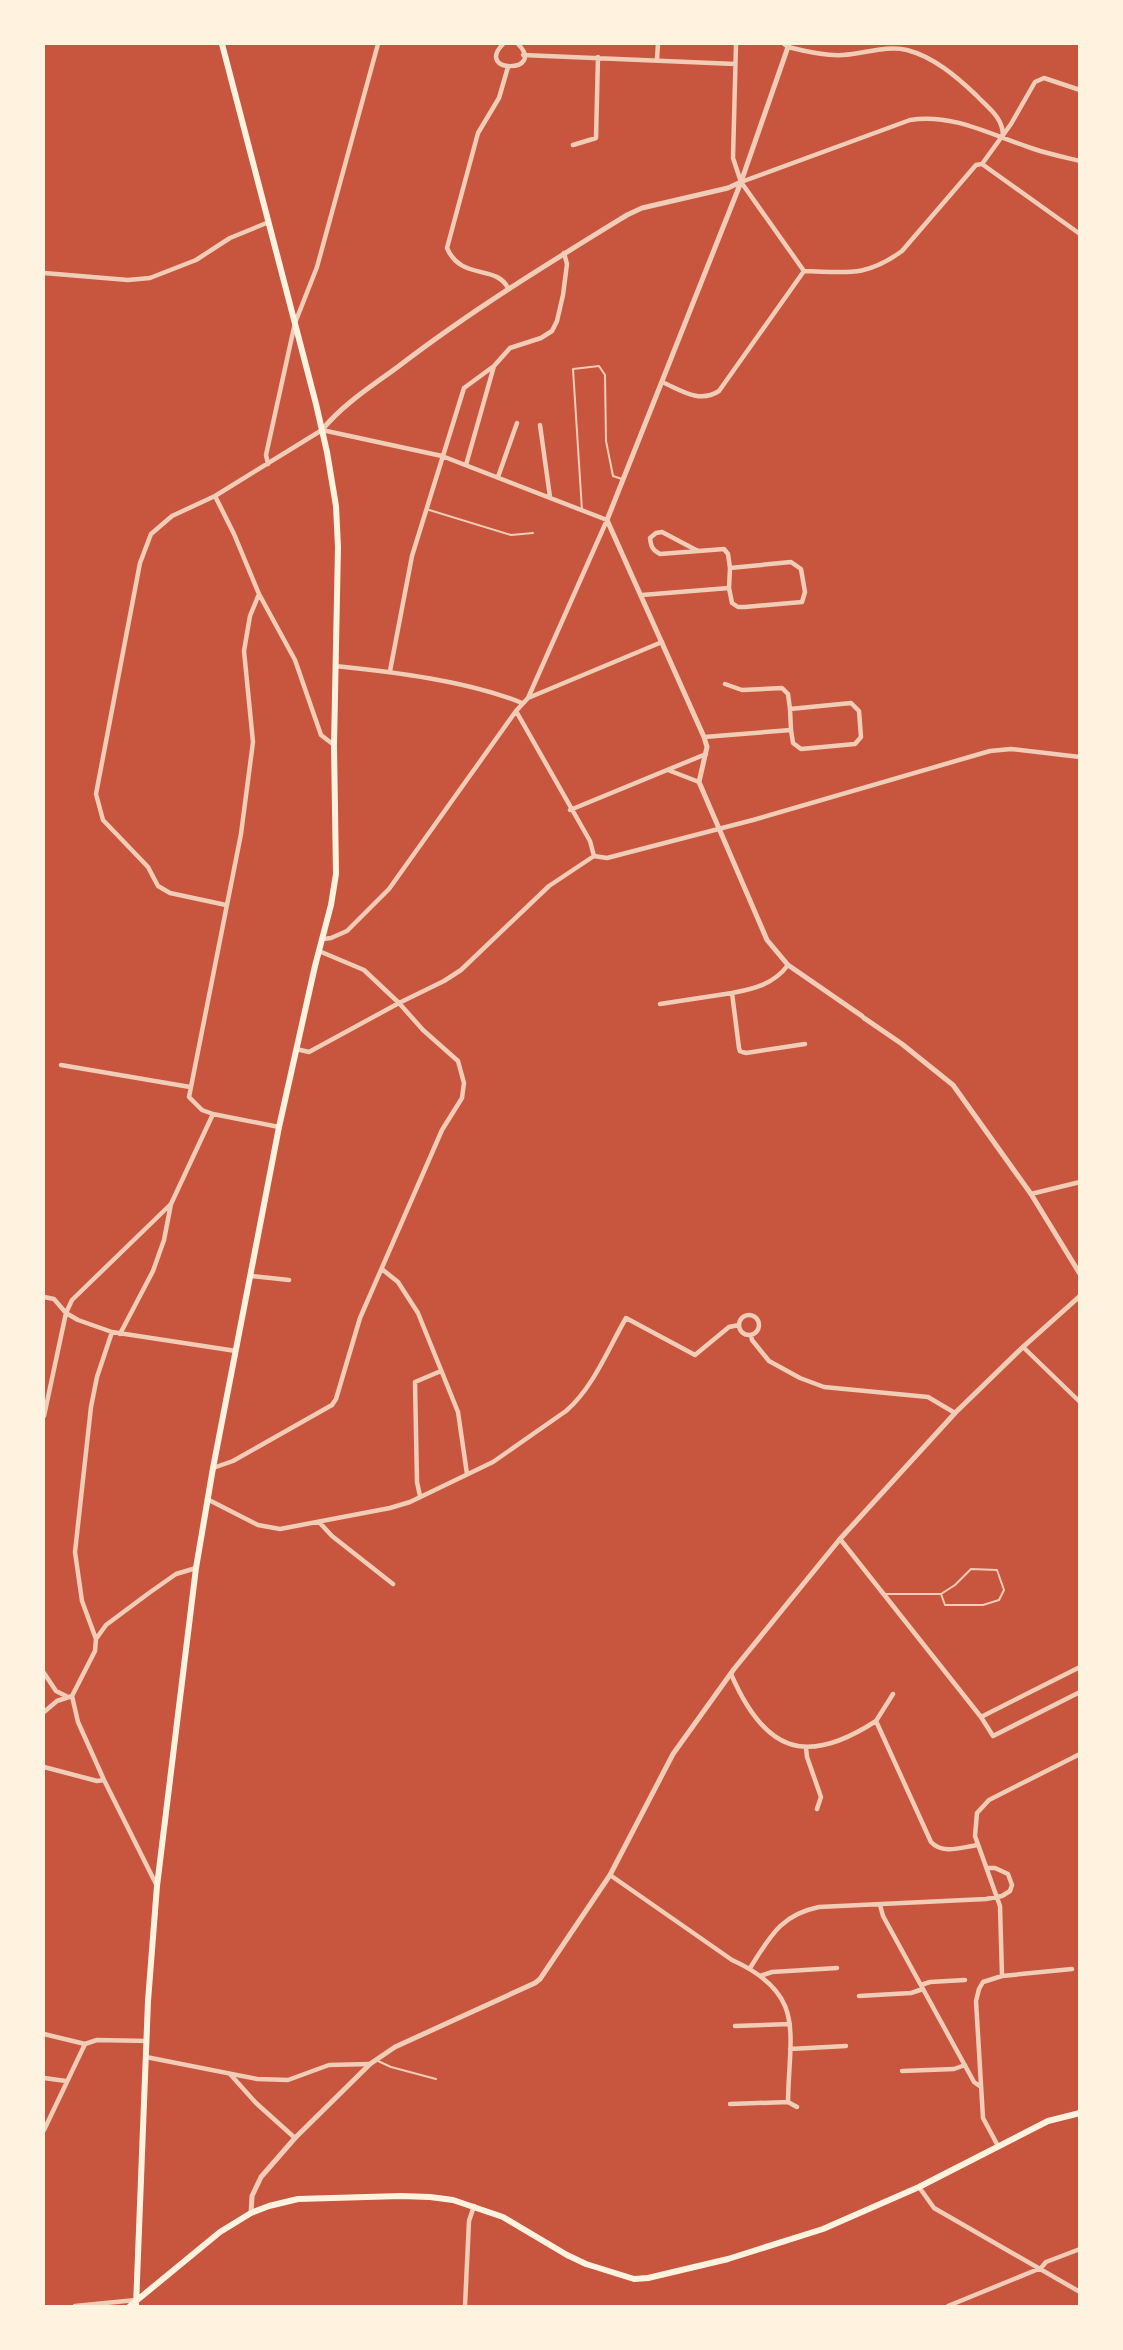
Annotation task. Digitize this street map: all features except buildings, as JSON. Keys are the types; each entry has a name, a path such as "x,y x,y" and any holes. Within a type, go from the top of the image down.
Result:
{"main road":[{"path":"136,2303 146,2057 157,1886 196,1568 207,1499 279,1127 336,874 334,745 336,506 322,430 222,44"},
{"path":"130,2307 220,2232 251,2213 298,2199 430,2197 474,2206 503,2217 586,2264 622,2276 640,2279 728,2259 787,2241 868,2211 1048,2121 1080,2113"}],"street":[{"path":"268,464 266,455 295,323 317,267 378,44"},
{"path":"503,44 498,49 498,57 502,64 508,67 519,64 524,55 518,44"},
{"path":"657,59 658,44"},
{"path":"736,44 733,158 741,182 804,271"},
{"path":"528,698 607,520 662,382 741,182 787,45 833,55 907,50 935,62 959,79 998,117 1003,136"},
{"path":"524,55 735,64"},
{"path":"573,145 596,138 598,57"},
{"path":"508,67 499,98 478,133 447,248 451,259 459,266 501,278 508,288"},
{"path":"804,271 858,272 888,262 902,251 976,165 981,164 1003,136 1035,82 1044,78 1080,90"},
{"path":"226,904 170,893 158,886 148,867 103,820 96,794 140,563 151,534 172,516 215,495 322,430 337,412 427,344 508,288 627,214 642,208 728,188 909,120 929,117 1003,136 1033,149 1080,161"},
{"path":"981,164 1080,234"},
{"path":"44,273 141,279 170,271 196,260 230,238 269,222"},
{"path":"390,671 412,556 464,388 494,366 510,348 541,338 552,331 557,321 563,295 567,264 564,253"},
{"path":"662,382 700,398 712,396 719,391 804,271"},
{"path":"466,465 494,366"},
{"path":"498,477 517,423"},
{"path":"540,425 550,497"},
{"path":"322,430 442,456 607,520 704,737 707,747 699,782 767,940 789,965 902,1044 953,1085 1031,1194 1080,1274"},
{"path":"215,495 259,594 295,660 321,735 334,745"},
{"path":"698,551 662,532 656,533 651,538 654,551 660,554 727,550 730,568 729,588 732,603 738,607 802,602 804,591 801,569 791,562 730,568"},
{"path":"642,595 729,588"},
{"path":"259,594 250,616 244,651 253,742 241,834 189,1097 202,1110 213,1114 279,1127"},
{"path":"323,939 347,931 389,889 522,703 528,698 662,642"},
{"path":"335,666 390,671 501,694 522,703"},
{"path":"725,684 742,690 782,688 788,694 793,743 801,749 855,744 861,737 859,711 855,705 790,709"},
{"path":"516,711 570,810 590,841 594,856"},
{"path":"704,737 791,730"},
{"path":"296,1049 309,1052 461,970 549,886 594,856 607,858 718,829 990,751 1011,749 1080,756"},
{"path":"570,810 706,754"},
{"path":"668,771 699,782"},
{"path":"213,1468 233,1461 332,1405 336,1399 355,1331 442,1130 464,1091 463,1074 458,1061 423,1030 399,1003 364,970 319,951"},
{"path":"660,1004 759,987 776,978 789,965"},
{"path":"732,993 741,1051 752,1053 805,1044"},
{"path":"61,1065 190,1087"},
{"path":"120,1334 153,1271 164,1240 171,1204 213,1114"},
{"path":"1031,1194 1080,1182"},
{"path":"44,1416 66,1313 72,1300 171,1204"},
{"path":"383,1270 398,1282 418,1313 458,1412 467,1474"},
{"path":"251,1276 289,1280"},
{"path":"251,2213 252,2196 261,2177 295,2138 370,2064 394,2047 535,1983 610,1875 674,1754 731,1674 840,1539 955,1413 1080,1296"},
{"path":"44,1297 54,1299 66,1313 78,1320 111,1332 236,1351"},
{"path":"744,1315 754,1316 759,1325 757,1331 751,1335 742,1332 739,1325 744,1315"},
{"path":"207,1499 258,1525 280,1529 390,1508 410,1502 497,1459 574,1405 626,1318 695,1355 729,1327 739,1325"},
{"path":"44,1712 70,1696 95,1651 96,1640 82,1601 75,1552 91,1407 97,1377 111,1332"},
{"path":"751,1335 752,1340 769,1362 800,1378 824,1387 928,1397 955,1413"},
{"path":"1023,1347 1080,1402"},
{"path":"420,1496 417,1482 415,1382 441,1371"},
{"path":"319,1522 332,1536 393,1584"},
{"path":"840,1539 981,1717 993,1736 1080,1692"},
{"path":"96,1640 106,1625 149,1593 176,1574 196,1568"},
{"path":"981,1717 1080,1667"},
{"path":"44,1673 56,1691 70,1696"},
{"path":"731,1674 757,1722 777,1736 806,1748 845,1739 876,1721 893,1694"},
{"path":"70,1696 78,1722 104,1780 157,1886"},
{"path":"876,1721 932,1842 937,1848 946,1850 978,1845"},
{"path":"806,1748 821,1797 817,1809"},
{"path":"1002,1976 1000,1906 978,1845 975,1826 977,1813 983,1804 1080,1754"},
{"path":"44,1767 97,1781 104,1780"},
{"path":"750,1968 771,1935 784,1921 802,1910 819,1907 995,1897 1011,1891 1012,1885 1008,1874 988,1868"},
{"path":"610,1875 732,1960 750,1968 782,1997 788,2009 790,2024 788,2102"},
{"path":"880,1905 883,1916 974,2082 981,2087"},
{"path":"760,1976 772,1972 837,1968"},
{"path":"998,2146 983,2118 977,1993 986,1979 1072,1969"},
{"path":"859,1996 911,1993 930,1982 965,1980"},
{"path":"735,2026 790,2024"},
{"path":"44,2034 85,2044 97,2040 147,2041"},
{"path":"44,2130 85,2044"},
{"path":"790,2049 846,2046"},
{"path":"146,2057 257,2079 288,2079 329,2065 370,2064"},
{"path":"902,2072 954,2069 965,2065"},
{"path":"230,2074 256,2103 295,2138"},
{"path":"44,2078 66,2081"},
{"path":"730,2104 788,2102 797,2107"},
{"path":"919,2187 934,2208 1080,2292"},
{"path":"465,2307 469,2221 474,2206"},
{"path":"948,2307 1080,2249"},
{"path":"75,2307 136,2303"}],"lane":[{"path":"582,510 573,369 599,366 605,375 606,441 613,476 623,479"},
{"path":"426,509 511,535 533,533"},
{"path":"883,1594 941,1594 955,1585 971,1569 997,1570 1004,1590 999,1600 983,1605 945,1605 941,1594"},
{"path":"376,2060 391,2067 436,2079"}]}
